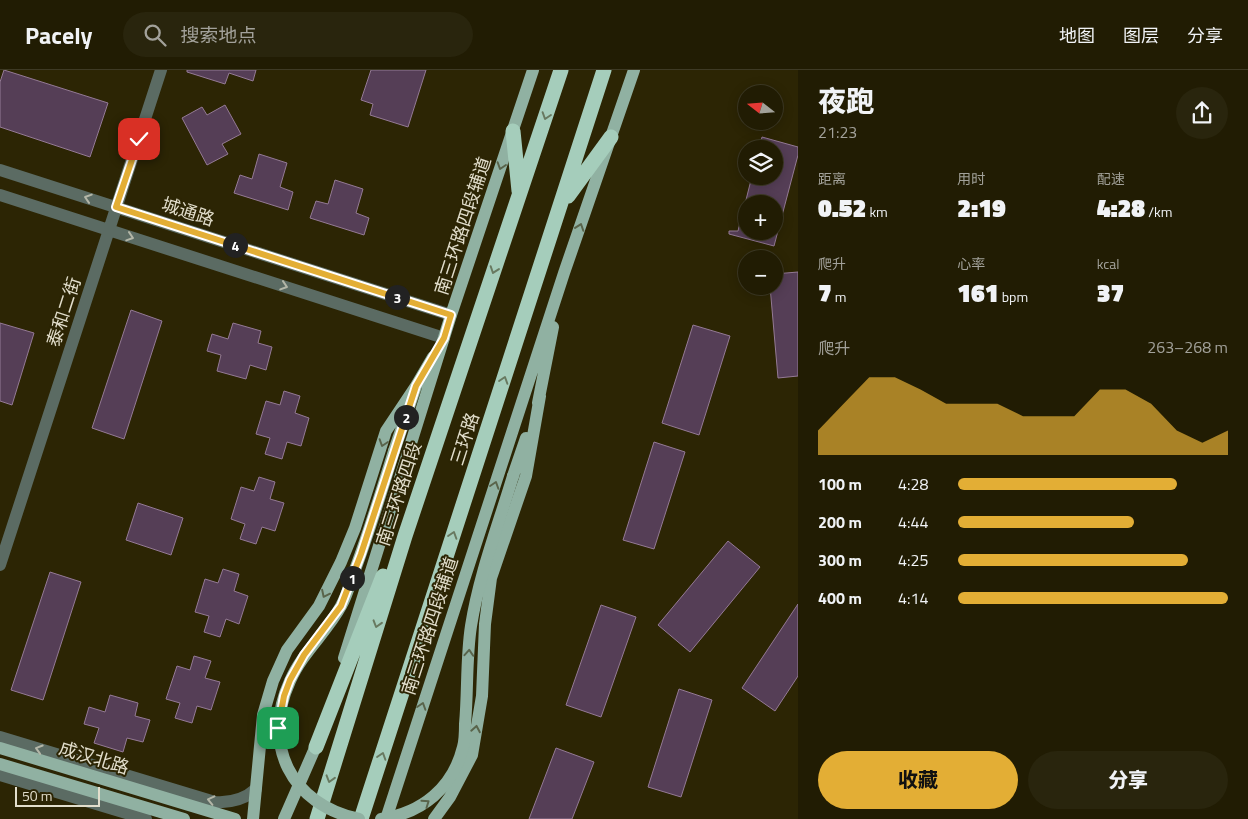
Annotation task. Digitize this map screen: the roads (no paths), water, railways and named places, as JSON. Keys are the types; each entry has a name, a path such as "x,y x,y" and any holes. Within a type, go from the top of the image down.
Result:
{"highway":[{"name":"南三环路四段","path":"318,819 405,536 561,70"},
{"name":"三环路","path":"360,819 604,70"},
{"path":"513,130 519,196"},
{"path":"560,208 611,136"},
{"path":"316,747 445,416"}],"main road":[{"name":"南三环路四段辅道","path":"284,819 316,747 451,315 533,70"},
{"name":"南三环路四段辅道","path":"386,819 564,273 634,70"},
{"name":"南三环路四段辅道","path":"434,819 450,797 472,755 482,696 485,624 491,578 526,476 564,273"},
{"path":"253,819 263,715 273,681 287,650 319,606 340,562 355,528 386,431 416,386 444,338"},
{"path":"360,819 341,815 318,804 302,790 288,769 279,743 278,728 282,705 290,680 304,655 341,606 361,554 416,386"},
{"name":"南三环路四段辅道","path":"381,819 395,817 415,810 438,794 457,762 463,746 470,627 478,590 540,396"},
{"name":"成汉北路","path":"0,748 235,819"},
{"name":"成汉北路","path":"0,764 178,817"}],"street":[{"name":"泰和二街","path":"0,565 161,70"},
{"name":"城通路","path":"0,170 451,315"},
{"path":"0,195 444,338"},
{"path":"0,737 215,802 230,803 250,795 256,789"},
{"path":"0,775 146,819"}]}
